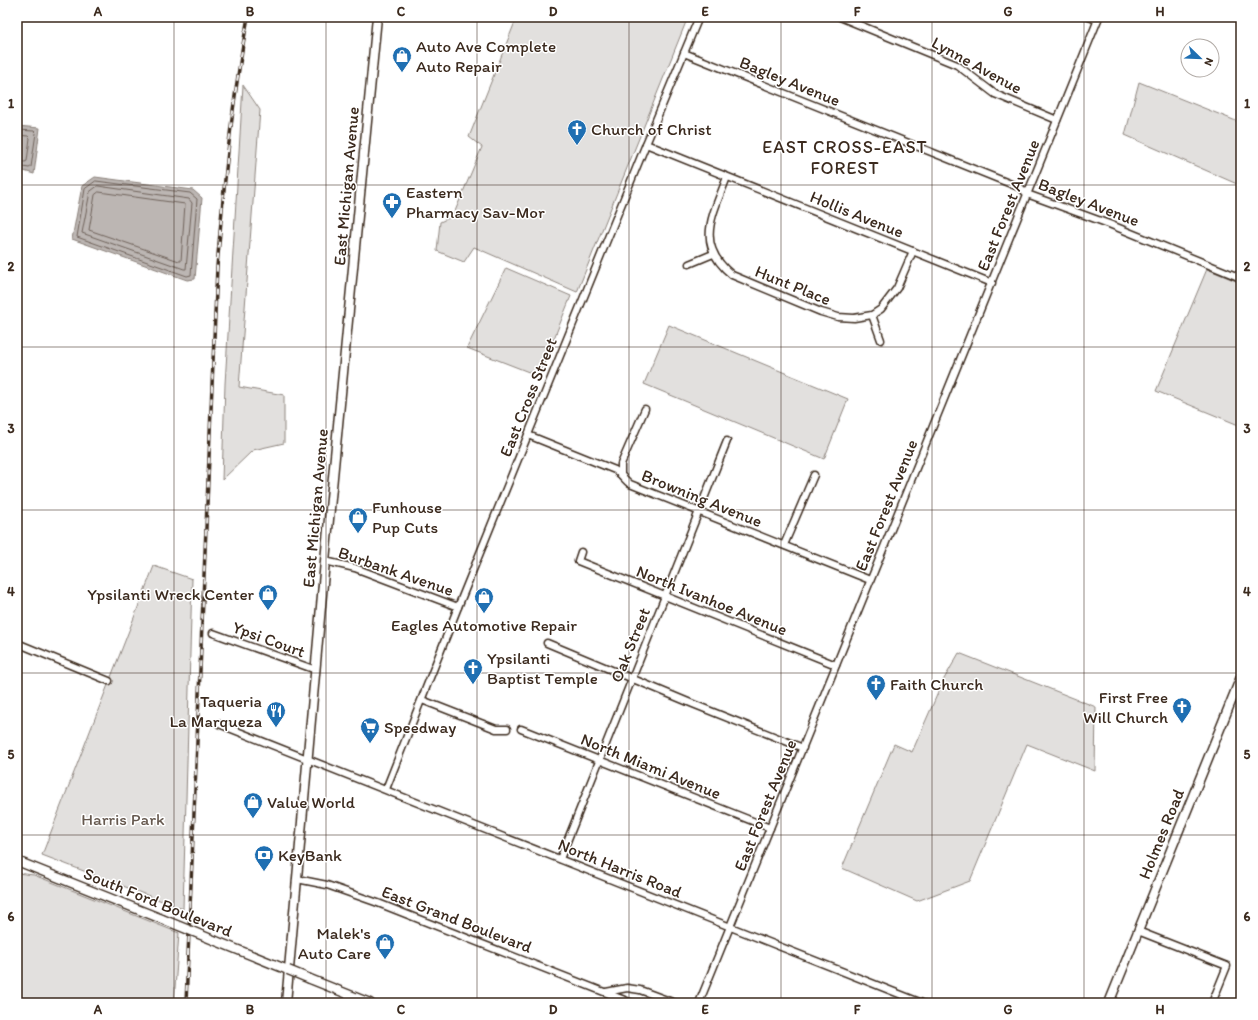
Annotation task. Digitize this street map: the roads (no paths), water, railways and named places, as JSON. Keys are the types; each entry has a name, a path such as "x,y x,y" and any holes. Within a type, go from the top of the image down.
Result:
{"main road":[{"name":"East Michigan Avenue","path":"286,1003 325,561 377,17"},
{"name":"Holmes Road","path":"1109,1003 1241,677"},
{"name":"South Ford Boulevard","path":"17,861 370,1003"}],"street":[{"name":"East Cross Street","path":"386,789 458,607 699,17"},
{"name":"Lynne Avenue","path":"840,17 957,65 995,94 1057,120"},
{"path":"1089,17 1098,19"},
{"name":"East Forest Avenue","path":"699,1003 1098,19"},
{"name":"Bagley Avenue","path":"684,53 1020,188 1027,194 1116,227 1241,278"},
{"name":"Hollis Avenue","path":"646,144 992,283"},
{"name":"Hunt Place","path":"727,177 710,223 709,234 713,254 724,269 732,275 821,312 838,317 854,318 872,316"},
{"path":"881,340 872,316 880,309 897,288 913,251"},
{"path":"689,264 713,254"},
{"path":"621,474 621,464 645,409"},
{"name":"Browning Avenue","path":"528,435 615,470 630,484 870,580"},
{"name":"Oak Street","path":"560,859 727,441"},
{"path":"784,545 814,475"},
{"name":"North Ivanhoe Avenue","path":"581,552 577,564 665,596 836,665"},
{"name":"Burbank Avenue","path":"325,561 356,568 458,607"},
{"name":"Ypsi Court","path":"213,633 316,670"},
{"path":"547,643 803,748"},
{"path":"17,644 108,681"},
{"path":"422,700 496,729 507,729"},
{"name":"North Harris Road","path":"219,724 922,1003"},
{"name":"North Miami Avenue","path":"521,729 770,828"},
{"name":"East Grand Boulevard","path":"297,879 327,885 370,900 632,1003"},
{"path":"1138,932 1227,966 1212,1003"},
{"path":"606,992 627,988 640,990 675,1003"}],"water":[{"path":"17,126 40,128 34,174 17,169"},
{"path":"95,177 193,190 202,198 195,279 187,280 72,239 82,186"}],"railway":[{"path":"186,1003 217,267 229,142 237,79 248,17"}],"place":[{"name":"Auto Ave Complete Auto Repair","path":"402,73"},
{"name":"Church of Christ","path":"577,146"},
{"name":"Eastern Pharmacy Sav-Mor","path":"392,219"},
{"name":"Funhouse Pup Cuts","path":"358,534"},
{"name":"Ypsilanti Wreck Center","path":"268,611"},
{"name":"Eagles Automotive Repair","path":"484,614"},
{"name":"Ypsilanti Baptist Temple","path":"473,685"},
{"name":"Faith Church","path":"876,701"},
{"name":"First Free Will Church","path":"1182,724"},
{"name":"Taqueria La Marqueza","path":"276,728"},
{"name":"Speedway","path":"370,744"},
{"name":"Value World","path":"253,819"},
{"name":"KeyBank","path":"264,872"},
{"name":"Malek's Auto Care","path":"385,960"}],"district":[{"name":"EAST CROSS-EAST FOREST","path":"845,157"}],"park label":[{"name":"Harris Park","path":"123,819"}]}
